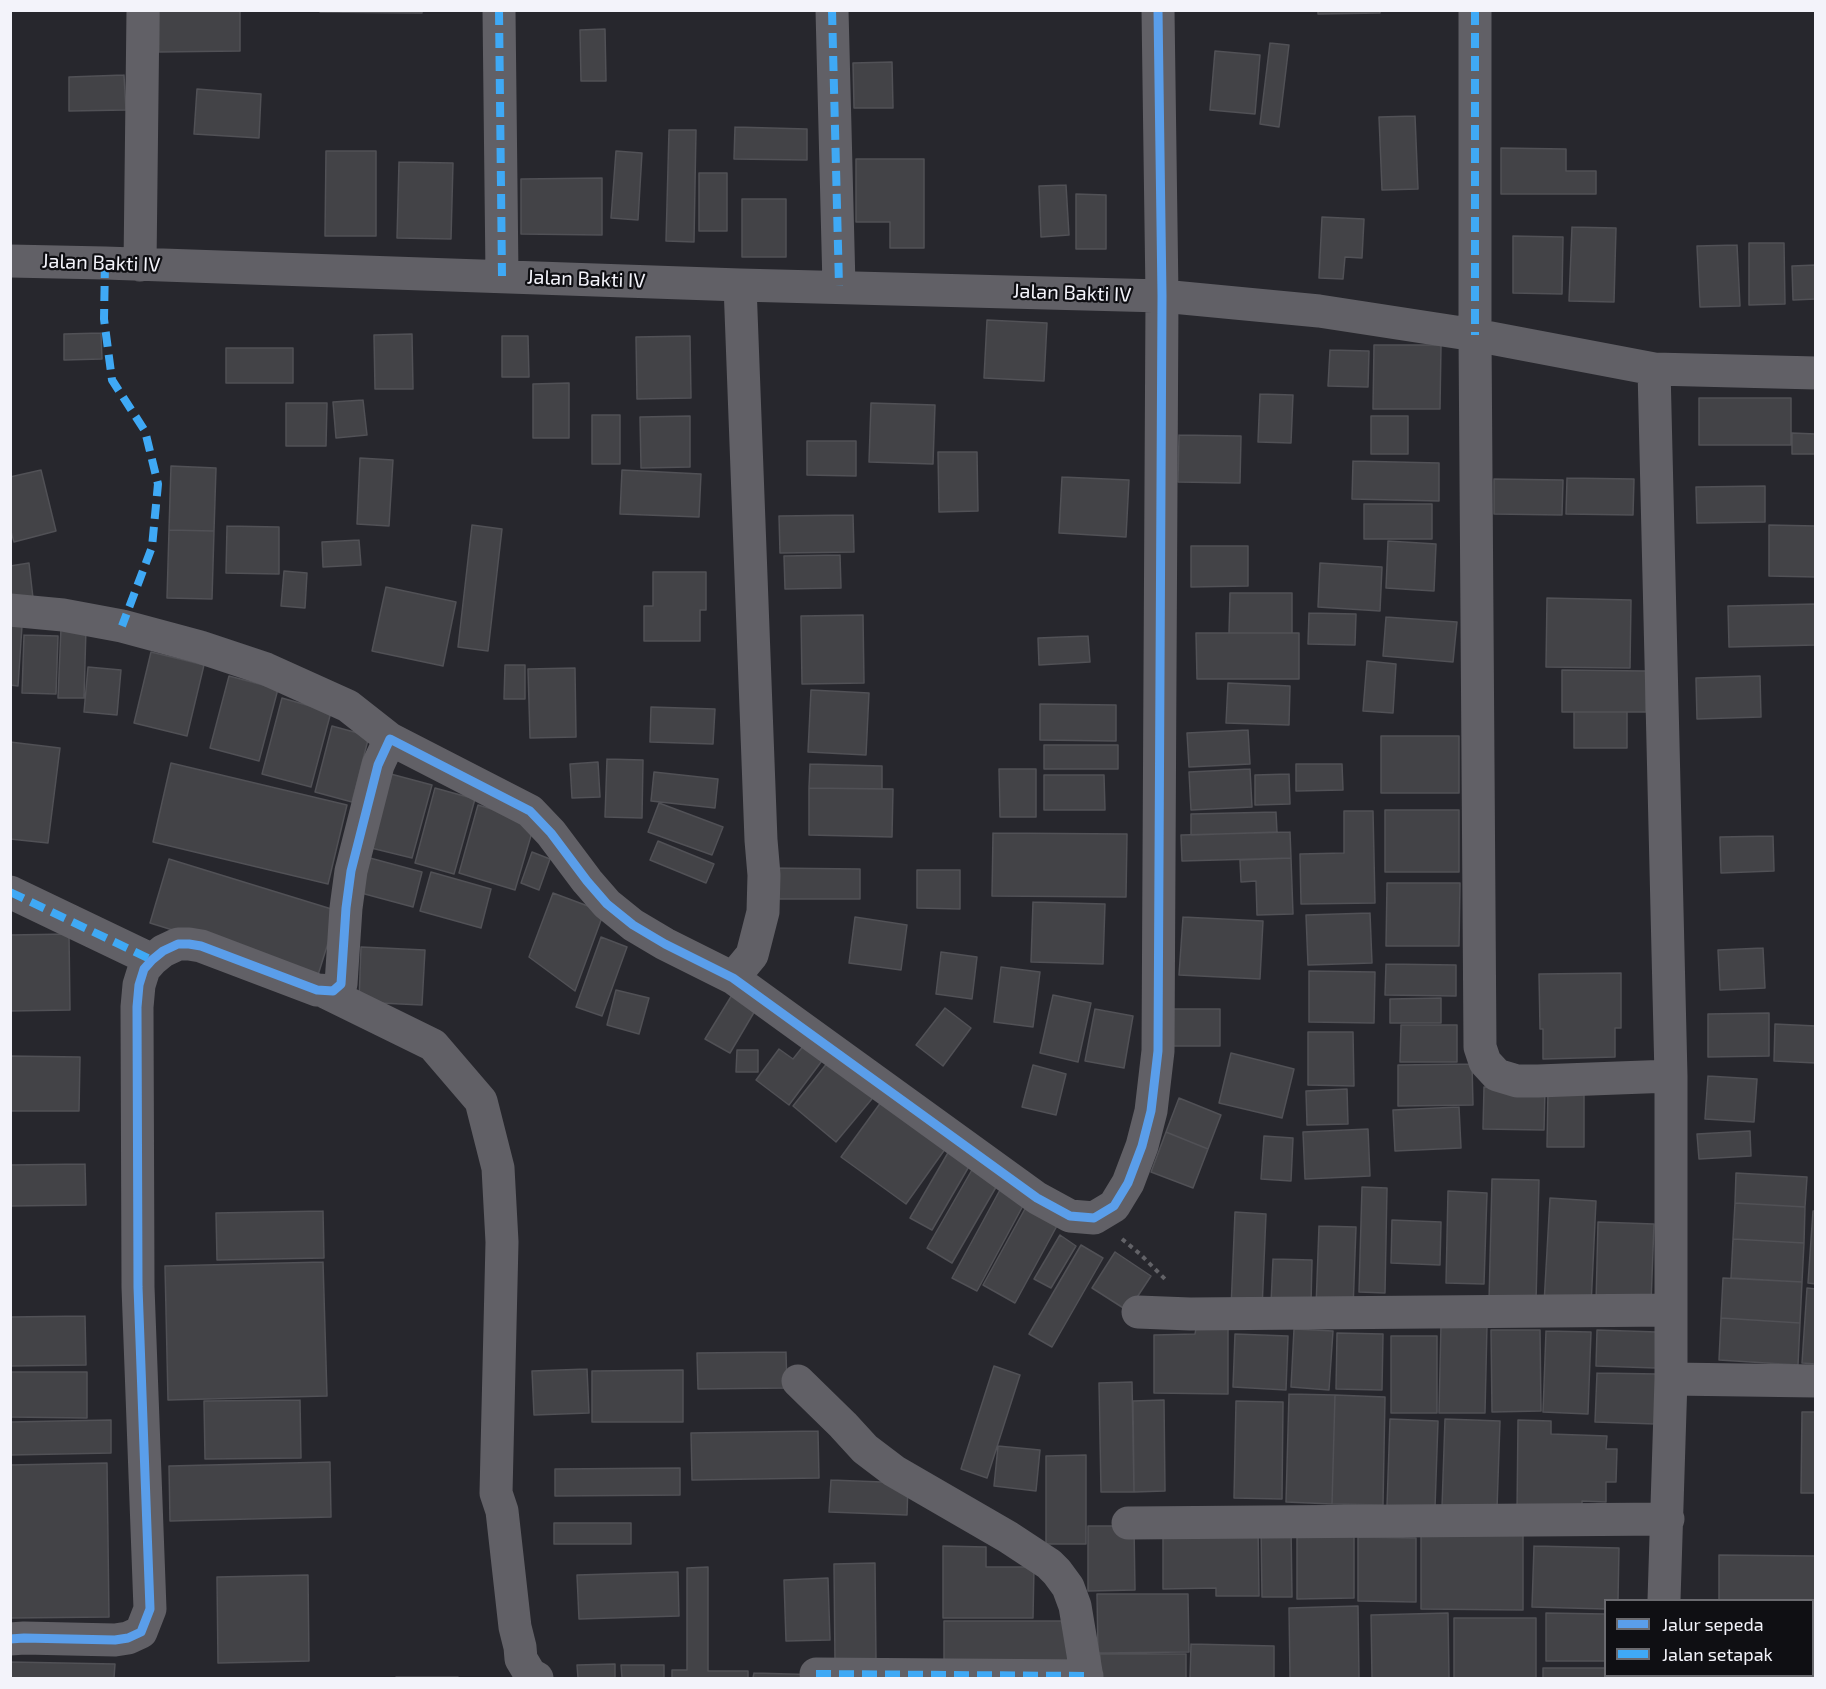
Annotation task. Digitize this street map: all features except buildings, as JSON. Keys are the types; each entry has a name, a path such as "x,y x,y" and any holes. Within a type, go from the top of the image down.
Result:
{"street":[{"path":"140,265 143,10"},
{"path":"499,10 502,276"},
{"path":"832,10 839,286"},
{"path":"10,610 63,615 122,626 200,647 266,669 348,706 390,739 530,811 551,833 607,904 633,925 665,944 733,978 1037,1198 1070,1216 1094,1218 1114,1206 1128,1183 1142,1146 1151,1111 1158,1051 1162,296 1158,10"},
{"path":"1475,10 1480,1047 1485,1062 1497,1075 1517,1081 1671,1076"},
{"name":"Jalan Bakti IV","path":"10,261 740,285 1162,296 1319,311 1475,334 1654,369 1815,373"},
{"path":"733,978 752,955 763,912 764,875 740,285"},
{"path":"1654,369 1671,1076 1671,1379 1665,1599"},
{"path":"325,992 333,991 341,984 351,871 378,765 390,739"},
{"path":"10,892 152,960"},
{"path":"10,1639 115,1640 128,1638 141,1632 150,1609 138,1287 137,1007 139,985 144,969 163,951 178,944 201,946 325,992 433,1045 481,1101 498,1168 502,1242 496,1493 502,1511 515,1627 521,1659 530,1674 545,1673"},
{"path":"1138,1312 1190,1314 1671,1310"},
{"path":"1671,1379 1815,1381"},
{"path":"798,1382 865,1449 894,1471 1008,1537 1049,1564 1057,1572 1068,1587 1075,1606 1087,1678 816,1674"},
{"path":"1128,1523 1668,1519"}],"path":[{"path":"1140,1254 1163,1276"}],"marked path":[{"path":"499,10 502,276"},
{"path":"832,10 839,286"},
{"path":"1475,10 1475,335"},
{"path":"105,263 104,319 112,380 145,431 158,484 152,547 122,626"},
{"path":"10,892 152,960"},
{"path":"816,1674 1087,1676"}],"cycle path":[{"path":"10,1639 115,1640 128,1638 141,1632 150,1609 138,1287 137,1007 139,985 144,969 163,951 178,944 189,944 201,946 317,990 333,991 341,984 351,871 378,765 390,739 530,811 551,833 607,904 633,925 665,944 733,978 1037,1198 1070,1216 1094,1218 1114,1206 1128,1183 1142,1146 1151,1111 1158,1051 1162,296 1158,10"}]}
